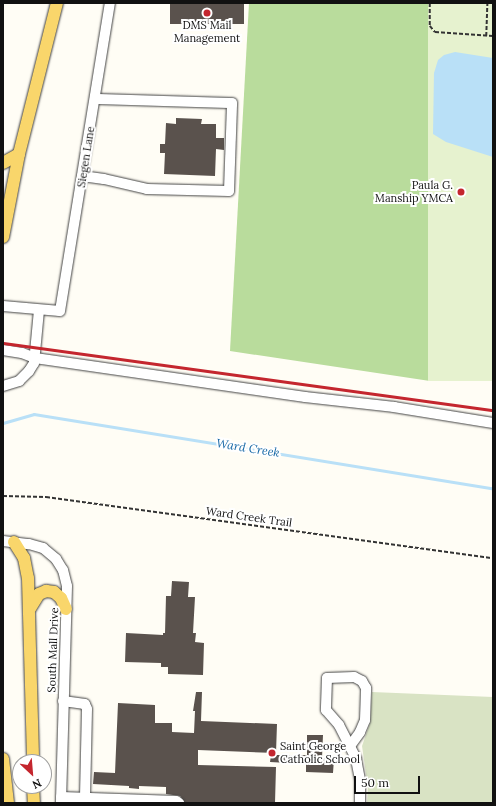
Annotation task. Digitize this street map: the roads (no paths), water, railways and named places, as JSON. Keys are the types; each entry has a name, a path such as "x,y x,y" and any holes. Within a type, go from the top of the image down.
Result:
{"main road":[{"path":"3,237 19,154 57,3"},
{"path":"3,163 19,154"},
{"path":"9,542 24,558 28,578 33,754"},
{"path":"29,610 39,594 46,591 54,592 60,598 66,609"},
{"path":"3,759 8,803"}],"street":[{"name":"Siegen Lane","path":"40,310 60,312 110,3"},
{"path":"82,176 104,179 147,189 229,191 232,103 95,99"},
{"path":"3,306 40,310 35,358 30,371 19,381 3,386"},
{"path":"3,350 22,353 35,358 305,397 394,407 493,423"},
{"name":"South Mall Drive","path":"9,542 29,544 43,548 56,559 64,570 67,586 61,800"},
{"path":"350,746 360,732 365,720 366,688 362,681 354,677 327,678 326,710 339,725 350,746 359,769 360,803"},
{"path":"64,700 85,704 87,709 84,798"},
{"path":"61,800 84,798 98,801 176,801 179,803"}],"water":[{"path":"455,52 493,58 493,157 446,142 433,134 434,73 438,60 444,55"}],"waterway":[{"name":"Ward Creek","path":"3,423 34,414 493,488"}],"railway":[{"path":"3,343 493,410"}],"place":[{"name":"DMS Mail Management","path":"207,13"},
{"name":"Paula G. Manship YMCA","path":"461,192"},
{"name":"Saint George Catholic School","path":"272,753"}]}
